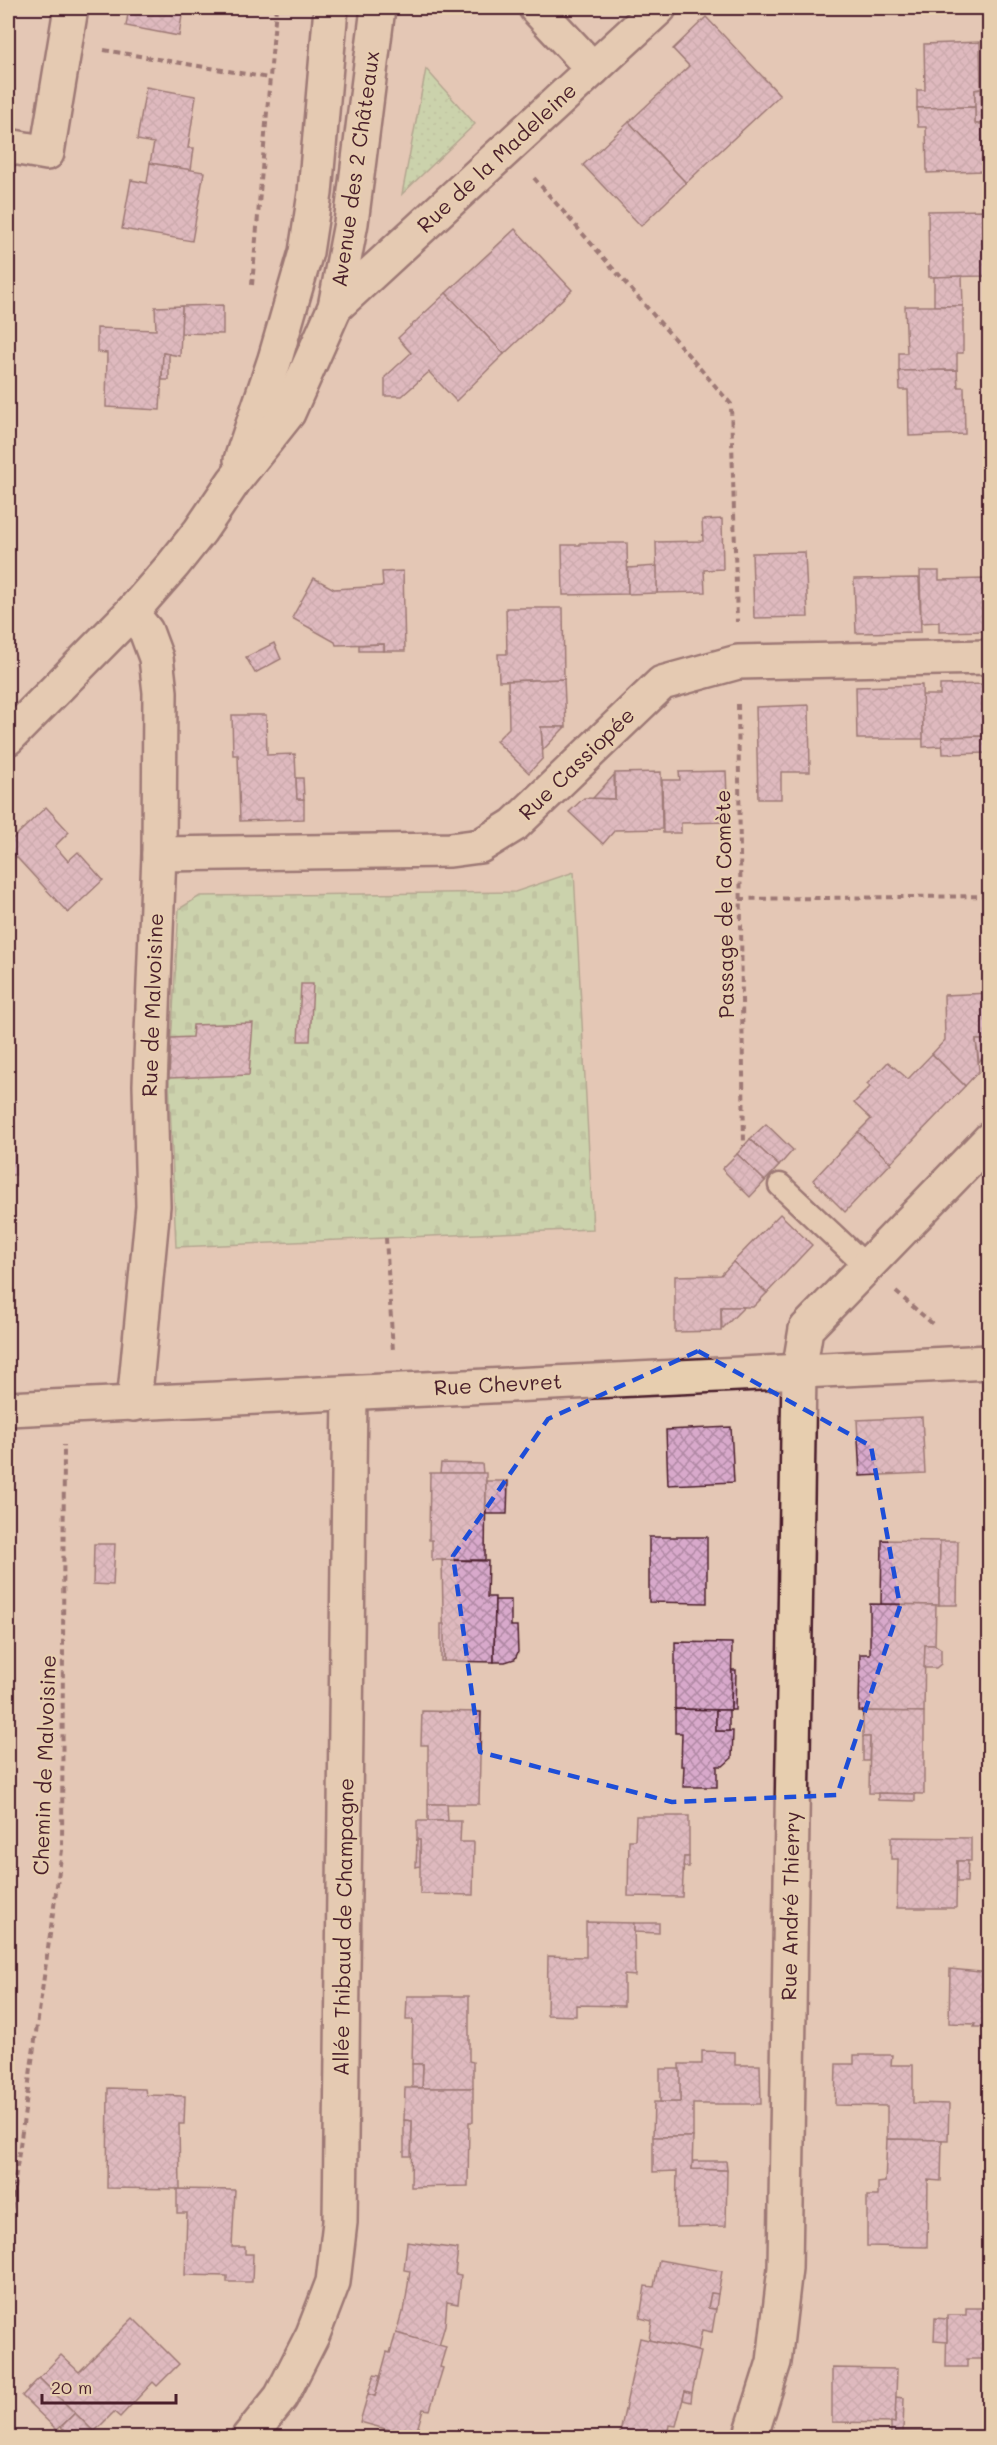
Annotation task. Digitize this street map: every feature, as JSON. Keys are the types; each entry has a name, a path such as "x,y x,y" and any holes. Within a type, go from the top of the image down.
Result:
{"street":[{"path":"8,146 47,153 71,8"},
{"name":"Avenue des 2 Châteaux","path":"234,481 275,359 306,252 315,193 331,8"},
{"name":"Avenue des 2 Châteaux","path":"8,738 131,613 200,531 234,481 288,413 335,307 351,223 378,8"},
{"path":"536,8 593,69"},
{"name":"Rue de la Madeleine","path":"335,307 659,8"},
{"name":"Rue de Malvoisine","path":"131,613 146,631 156,658 160,692 159,854 150,1085 153,1206 134,1404"},
{"name":"Rue Cassiopée","path":"159,854 450,850 480,846 514,825 662,682 738,662 990,657"},
{"name":"Rue André Thierry","path":"750,2438 774,2362 785,2268 799,1371 806,1329 990,1139"},
{"name":"Rue Chevret","path":"8,1409 983,1362"},
{"name":"Allée Thibaud de Champagne","path":"248,2438 281,2397 313,2334 333,2282 340,2222 350,1393"}],"lane":[{"path":"780,1185 866,1266"}],"path":[{"path":"252,288 276,8"},
{"path":"65,43 269,78"},
{"name":"Passage de la Comète","path":"507,148 731,404 738,662 744,1146"},
{"path":"740,899 990,896"},
{"path":"386,1238 395,1391"},
{"path":"866,1266 983,1362"},
{"name":"Chemin de Malvoisine","path":"8,2230 62,1850 64,1405"}],"highlighted area":[{"path":"698,1351 871,1446 900,1606 837,1795 672,1802 480,1752 453,1556 548,1419"}],"green space":[{"path":"426,69 475,124 402,194"},
{"path":"574,872 593,1229 176,1247 169,1078 179,909 200,896 515,892"}],"building":[{"path":"129,8 183,8 179,36 126,26"},
{"path":"706,17 780,95 686,183 629,122 689,66 673,49"},
{"path":"980,42 981,89 975,90 975,107 917,108 917,90 925,90 924,44"},
{"path":"146,87 196,96 188,148 194,148 191,170 150,163 154,143 137,140"},
{"path":"981,89 982,124 975,124 975,90"},
{"path":"975,107 975,124 982,124 983,171 927,173 926,127 918,127 917,108"},
{"path":"629,122 686,183 641,226 583,165"},
{"path":"150,163 204,172 192,241 122,229 131,180 147,183"},
{"path":"984,210 985,276 929,277 928,211"},
{"path":"515,229 572,290 504,354 446,293"},
{"path":"962,276 963,306 934,306 934,277"},
{"path":"446,293 504,354 456,401 429,372 402,396 385,396 385,377 411,353 398,338"},
{"path":"223,305 223,334 181,333 182,306"},
{"path":"182,306 180,356 163,353 160,410 106,407 107,353 97,352 97,328 156,330 155,307"},
{"path":"905,306 963,306 963,353 957,353 957,370 899,371 899,353 907,353"},
{"path":"163,353 169,354 169,380 162,380"},
{"path":"957,370 958,387 964,387 965,434 909,436 908,390 900,390 899,371"},
{"path":"722,519 723,569 704,570 705,592 657,593 656,542 703,541 702,520"},
{"path":"580,543 627,543 628,594 563,595 562,545 580,545"},
{"path":"805,552 808,617 754,618 752,553"},
{"path":"657,566 657,593 628,594 628,568"},
{"path":"403,571 405,651 384,651 384,644 336,645 335,642 292,618 314,578 334,589 383,586 382,572"},
{"path":"920,571 939,571 939,580 985,579 986,631 939,632 939,622 921,623"},
{"path":"919,578 921,632 856,633 854,579"},
{"path":"506,608 563,608 564,679 499,681 498,654 507,654"},
{"path":"274,643 281,659 255,673 246,657"},
{"path":"384,644 384,651 359,651 359,645"},
{"path":"564,679 566,727 541,727 543,758 529,773 496,741 509,728 508,681"},
{"path":"988,684 989,736 942,737 943,746 923,747 922,695 940,695 940,685"},
{"path":"922,685 923,739 857,739 856,687"},
{"path":"809,705 810,772 781,772 781,799 758,799 756,707"},
{"path":"232,715 266,715 267,755 295,754 297,799 304,799 304,819 240,821 238,755 233,755"},
{"path":"541,727 565,727 543,750"},
{"path":"989,736 988,753 943,754 942,737"},
{"path":"726,771 728,822 681,823 681,833 663,833 662,780 680,780 679,772"},
{"path":"661,772 662,829 615,830 603,844 569,812 584,798 615,799 615,773"},
{"path":"614,775 615,799 593,798"},
{"path":"296,778 303,778 304,799 297,799"},
{"path":"46,807 69,832 55,846 68,861 78,852 103,880 68,913 8,848 8,843"},
{"path":"301,984 313,984 310,1041 298,1041"},
{"path":"990,993 990,1040 976,1040 979,1071 965,1086 932,1054 945,1040 944,995"},
{"path":"253,1023 249,1075 169,1078 171,1038 192,1037 193,1025"},
{"path":"976,1040 990,1040 990,1051 979,1062"},
{"path":"932,1054 965,1086 891,1163 858,1132 871,1119 854,1103 870,1087 867,1084 888,1062 908,1079"},
{"path":"766,1124 793,1150 779,1166 750,1139"},
{"path":"858,1132 891,1163 845,1212 813,1180"},
{"path":"14,1136 15,1175 8,1175 8,1137"},
{"path":"750,1139 779,1166 765,1181 737,1154"},
{"path":"737,1154 765,1181 750,1197 722,1169"},
{"path":"780,1214 812,1245 767,1293 733,1262"},
{"path":"733,1262 767,1293 753,1307 721,1307 721,1331 675,1332 675,1276 721,1275"},
{"path":"721,1307 744,1307 722,1329"},
{"path":"922,1417 925,1473 860,1476 857,1420"},
{"path":"731,1427 734,1482 668,1485 666,1430"},
{"path":"441,1463 482,1464 483,1473 440,1473"},
{"path":"430,1473 486,1473 485,1560 432,1560 432,1540 429,1540"},
{"path":"486,1481 508,1481 507,1514 486,1514"},
{"path":"649,1537 707,1537 707,1603 649,1602"},
{"path":"882,1540 940,1541 939,1605 881,1604"},
{"path":"940,1541 958,1541 957,1605 939,1605"},
{"path":"94,1544 115,1544 113,1585 93,1584"},
{"path":"442,1560 488,1561 487,1597 495,1597 494,1662 444,1661"},
{"path":"495,1600 511,1600 511,1626 517,1626 518,1652 515,1659 505,1662 494,1662"},
{"path":"870,1604 936,1605 935,1645 925,1645 924,1712 859,1711 860,1654 870,1654"},
{"path":"441,1624 444,1624 444,1661 441,1661"},
{"path":"675,1642 732,1643 731,1710 675,1709"},
{"path":"925,1645 935,1645 941,1649 941,1664 936,1668 924,1668"},
{"path":"732,1670 736,1670 735,1710 731,1710"},
{"path":"675,1709 716,1710 716,1731 733,1731 732,1758 723,1766 717,1766 717,1787 683,1787 682,1733 675,1733"},
{"path":"716,1710 729,1710 729,1731 716,1731"},
{"path":"422,1711 481,1712 479,1804 428,1804 428,1745 421,1745"},
{"path":"863,1711 924,1712 924,1794 869,1793 870,1737 863,1737"},
{"path":"863,1737 870,1737 869,1761 863,1761"},
{"path":"878,1793 915,1794 915,1801 878,1800"},
{"path":"428,1804 447,1804 448,1821 428,1821"},
{"path":"636,1816 689,1816 689,1857 684,1857 682,1897 628,1896 629,1840 635,1840"},
{"path":"417,1821 461,1821 460,1842 474,1842 473,1895 420,1894 420,1840 417,1840"},
{"path":"891,1837 971,1838 971,1861 957,1861 956,1908 897,1908 898,1859 891,1859"},
{"path":"417,1840 420,1840 420,1866 416,1867"},
{"path":"684,1857 689,1857 689,1867 683,1867"},
{"path":"957,1861 968,1861 967,1882 957,1882"},
{"path":"586,1922 634,1923 635,1976 624,1975 624,2006 576,2005 576,2016 547,2015 548,1956 586,1957"},
{"path":"634,1923 659,1923 659,1933 634,1932"},
{"path":"950,1969 990,1973 990,2027 949,2023"},
{"path":"407,1996 469,1996 469,2061 473,2062 473,2088 422,2088 423,2064 412,2064 413,2020 406,2020"},
{"path":"702,2051 735,2052 735,2065 760,2065 761,2104 693,2104 693,2137 653,2137 654,2102 680,2102 679,2064 702,2064"},
{"path":"854,2055 892,2055 891,2065 913,2065 913,2103 949,2104 948,2140 887,2139 887,2106 835,2105 836,2064 854,2064"},
{"path":"412,2064 423,2064 422,2088 412,2087"},
{"path":"660,2069 680,2069 680,2102 660,2102"},
{"path":"108,2088 145,2089 146,2095 185,2096 184,2124 179,2124 180,2189 107,2188"},
{"path":"405,2088 473,2088 473,2122 469,2122 468,2186 411,2187 412,2121 404,2120"},
{"path":"404,2120 412,2121 411,2156 404,2156"},
{"path":"653,2137 693,2137 692,2169 727,2170 726,2226 676,2227 677,2171 653,2172"},
{"path":"887,2139 942,2140 941,2181 928,2180 927,2247 867,2246 867,2196 878,2196 878,2183 885,2182"},
{"path":"693,2161 726,2161 727,2170 692,2169"},
{"path":"177,2189 235,2190 232,2247 245,2247 245,2254 253,2254 252,2282 227,2282 227,2276 185,2275 187,2213 177,2213"},
{"path":"407,2242 458,2249 455,2274 461,2275 458,2304 447,2302 445,2325 439,2346 396,2333 402,2312 404,2312 410,2271 404,2270"},
{"path":"659,2260 722,2271 718,2294 711,2293 708,2308 716,2309 712,2332 702,2330 698,2351 649,2340 652,2321 640,2318 645,2286 654,2287"},
{"path":"711,2293 718,2294 716,2309 708,2308"},
{"path":"966,2308 990,2308 990,2359 967,2359 967,2367 946,2367 947,2315 966,2315"},
{"path":"133,2318 179,2364 157,2386 153,2382 120,2417 114,2412 94,2432 39,2378 61,2355 79,2372"},
{"path":"935,2318 947,2319 947,2342 934,2341"},
{"path":"396,2333 446,2347 440,2367 443,2368 430,2410 423,2409 415,2437 360,2422 368,2394 375,2396 387,2352 390,2353"},
{"path":"640,2338 701,2352 692,2393 685,2391 676,2426 669,2425 667,2438 619,2438"},
{"path":"832,2368 897,2369 895,2423 832,2422"},
{"path":"374,2375 380,2376 375,2396 368,2394"},
{"path":"39,2378 75,2413 57,2430 22,2396"},
{"path":"685,2391 692,2393 691,2402 683,2400"},
{"path":"896,2397 904,2398 903,2432 896,2431 896,2438 891,2438 891,2422 895,2423"},
{"path":"75,2413 94,2432 88,2438 73,2438 61,2427"},
{"path":"64,2429 73,2438 56,2438"},
{"path":"896,2431 946,2432 946,2438 896,2438"}]}
